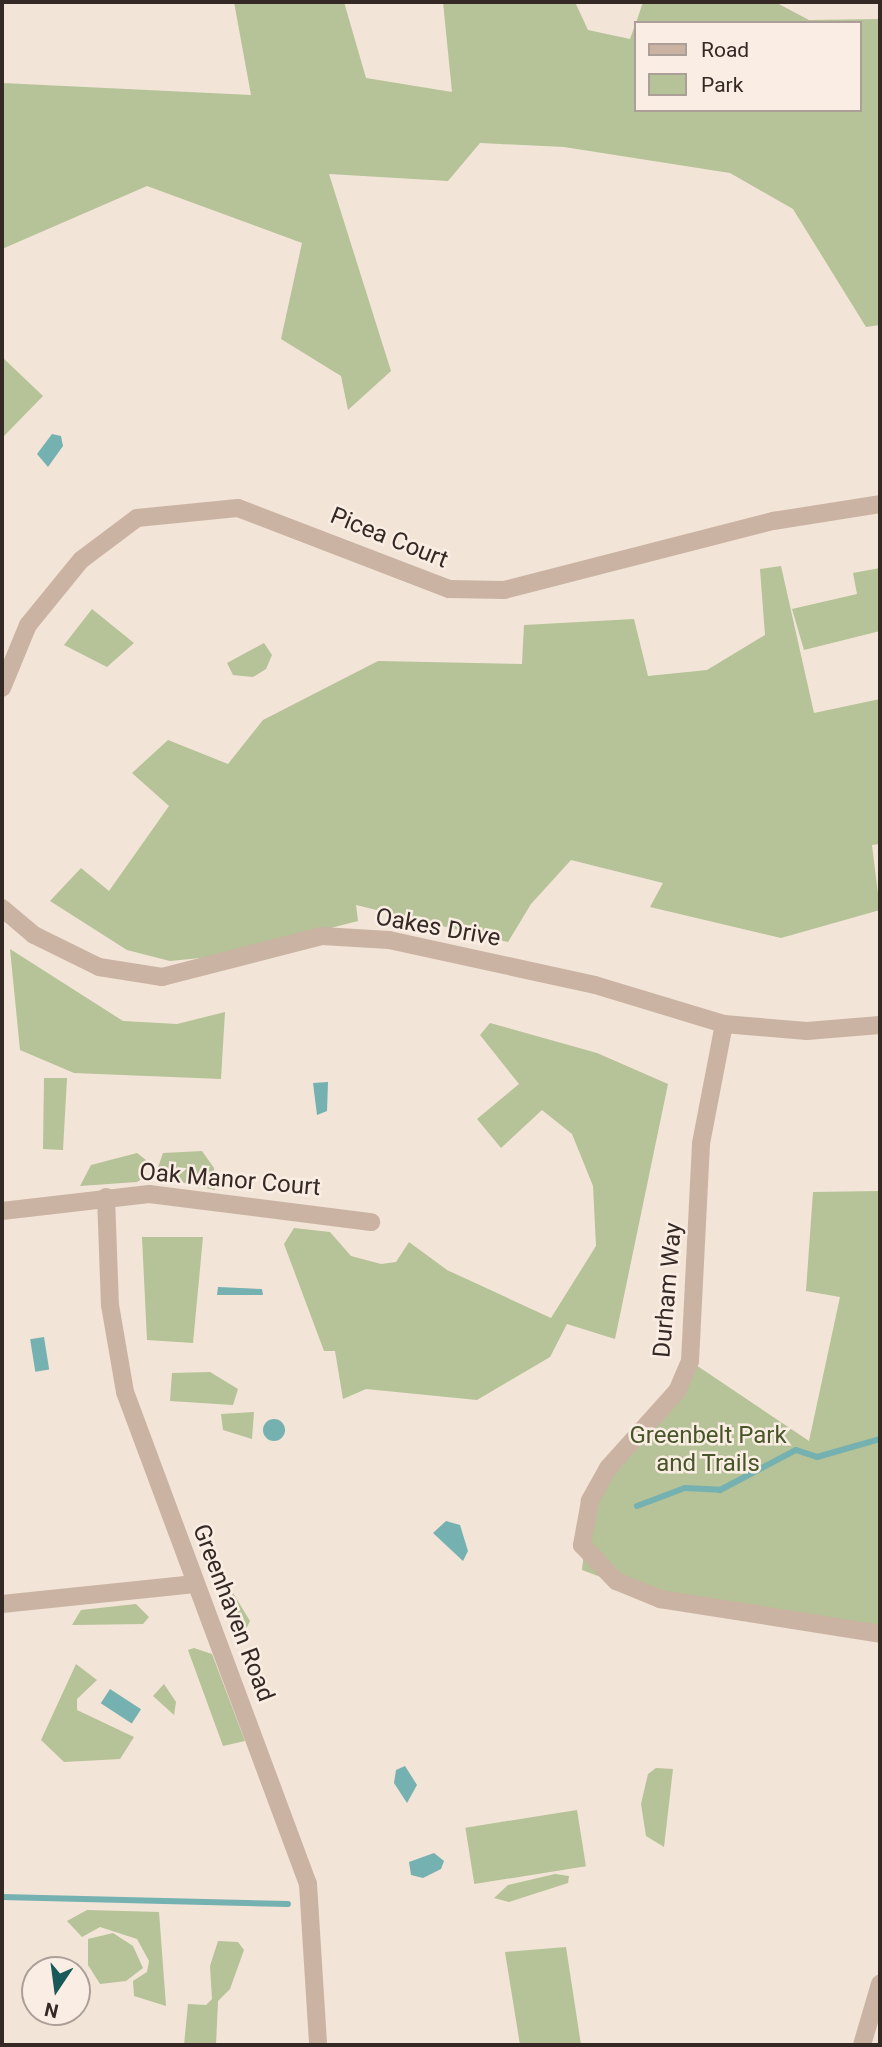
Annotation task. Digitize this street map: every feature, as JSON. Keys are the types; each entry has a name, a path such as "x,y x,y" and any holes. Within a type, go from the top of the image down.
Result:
{"street":[{"name":"Picea Court","path":"2,688 35,616 80,560 137,518 238,508 449,589 504,590 773,521 880,504"},
{"name":"Oakes Drive","path":"2,908 34,935 99,967 162,977 322,936 389,940 595,985 724,1024 807,1031 880,1025"},
{"name":"Durham Way","path":"724,1024 701,1144 690,1361 677,1391 608,1468 590,1501 582,1545 616,1581 660,1599 880,1634"},
{"name":"Oak Manor Court","path":"2,1211 149,1194 371,1222"},
{"name":"Greenhaven Road","path":"106,1197 110,1305 125,1392 308,1884 318,2045"},
{"path":"2,1604 195,1584"},
{"path":"862,2045 880,1984"}],"green space":[{"path":"234,2 344,2 366,78 452,92 443,2 575,2 588,30 630,39 634,28 634,112 861,112 861,21 637,21 643,2 775,2 809,20 880,19 880,325 866,327 793,209 730,173 564,147 480,143 448,181 329,174 391,371 348,410 341,376 281,339 302,243 147,186 2,249 2,83 251,95"},
{"path":"2,357 43,396 4,436 2,433"},
{"path":"781,566 814,713 880,699 880,844 872,845 880,910 781,938 650,907 663,883 571,860 531,904 508,942 356,905 358,921 220,956 170,961 127,950 50,901 81,868 109,891 169,806 132,773 168,740 228,764 263,720 378,661 522,664 524,625 634,619 648,676 707,670 765,635 760,569"},
{"path":"880,568 880,631 804,650 792,609 857,594 853,573"},
{"path":"92,609 134,643 107,667 64,645"},
{"path":"264,643 272,655 266,669 253,677 233,675 227,663"},
{"path":"10,949 123,1021 177,1024 225,1012 221,1079 74,1073 20,1050"},
{"path":"490,1023 597,1053 668,1084 615,1339 567,1324 550,1357 477,1400 366,1389 343,1399 335,1351 324,1351 284,1244 294,1228 330,1232 351,1256 381,1264 396,1262 409,1242 447,1270 551,1318 596,1246 593,1186 572,1134 542,1110 501,1148 477,1119 519,1084 480,1035"},
{"path":"44,1078 67,1078 63,1150 43,1149"},
{"path":"202,1151 214,1168 215,1190 155,1176 163,1153"},
{"path":"137,1153 146,1160 145,1177 137,1182 80,1186 91,1165"},
{"name":"Greenbelt Park and Trails","path":"880,1191 880,1628 660,1599 582,1570 590,1501 690,1361 809,1441 840,1297 806,1291 813,1192"},
{"path":"142,1237 203,1237 193,1343 147,1340"},
{"path":"210,1372 238,1389 233,1405 170,1401 172,1373"},
{"path":"254,1412 252,1439 223,1430 221,1414"},
{"path":"233,1593 250,1621 242,1637 226,1611"},
{"path":"136,1604 149,1617 143,1624 72,1625 81,1610"},
{"path":"194,1648 212,1654 245,1741 223,1746 188,1650"},
{"path":"76,1664 97,1680 77,1699 77,1710 134,1737 120,1759 64,1762 41,1740"},
{"path":"164,1684 176,1702 174,1715 153,1696"},
{"path":"656,1768 673,1769 664,1847 646,1836 641,1804 648,1774"},
{"path":"577,1810 586,1866 474,1884 465,1828"},
{"path":"555,1874 569,1876 568,1883 509,1902 494,1898 508,1885"},
{"path":"87,1910 159,1912 166,2006 134,1996 133,1981 147,1972 149,1961 137,1939 100,1927 82,1937 67,1921"},
{"path":"113,1933 133,1946 143,1968 126,1981 100,1984 91,1970 88,1939"},
{"path":"218,1941 238,1942 244,1950 230,1989 218,2001 216,2045 184,2045 188,2004 206,2005 212,1999 210,1966"},
{"path":"566,1947 581,2045 520,2045 505,1952"}],"water":[{"path":"52,434 61,436 63,446 48,467 37,454"},
{"path":"328,1082 327,1111 317,1115 313,1083"},
{"path":"218,1287 262,1289 263,1295 217,1295"},
{"path":"44,1337 49,1370 35,1372 30,1339"},
{"path":"274,1419 282,1422 285,1430 282,1438 274,1441 266,1438 263,1430 266,1422"},
{"path":"446,1521 460,1525 468,1551 463,1561 433,1533"},
{"path":"110,1689 141,1709 132,1723 101,1703"},
{"path":"405,1766 417,1785 407,1803 394,1783 396,1770"},
{"path":"434,1853 444,1861 441,1869 423,1878 411,1875 409,1862"}],"waterway":[{"path":"637,1506 685,1488 720,1490 796,1450 817,1457 880,1439"},
{"path":"2,1897 288,1904"}]}
